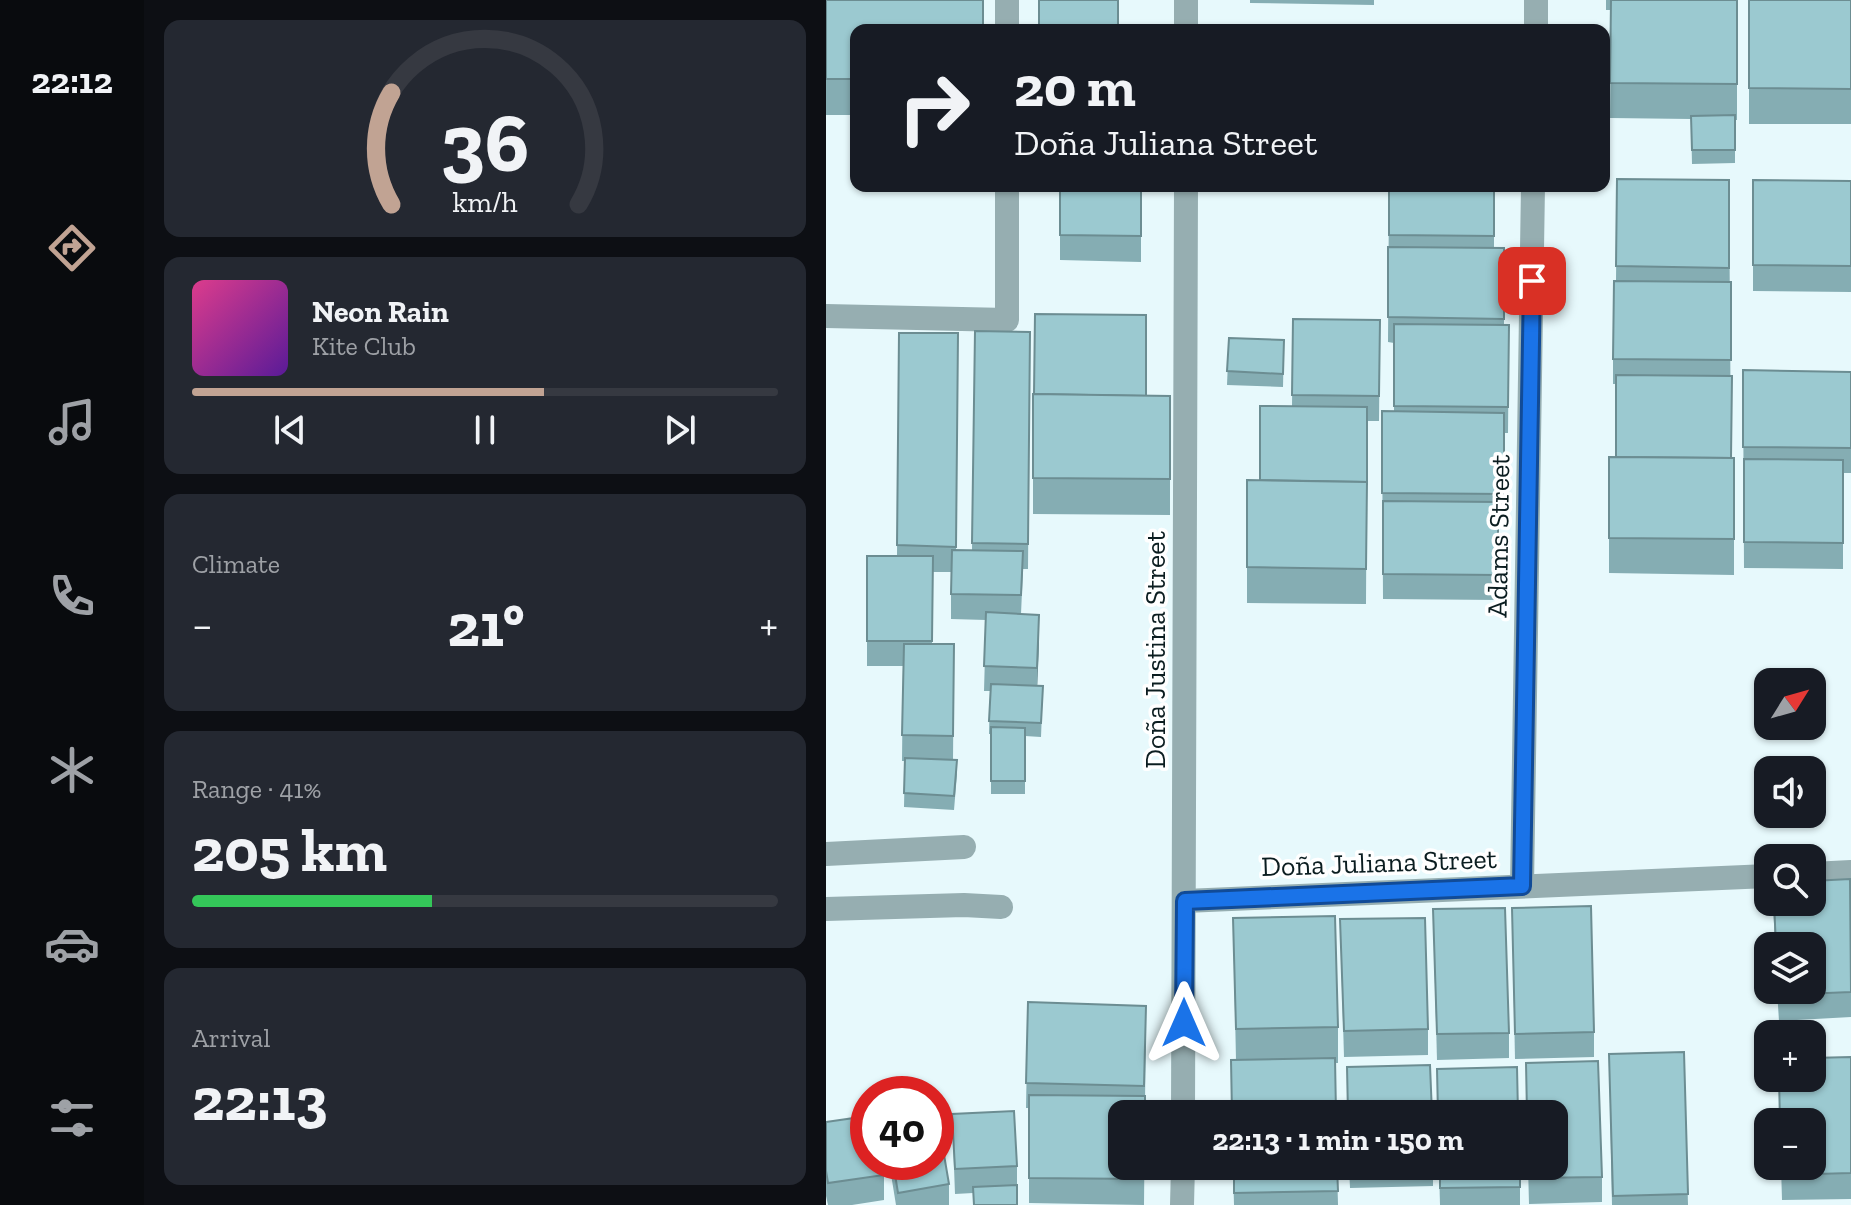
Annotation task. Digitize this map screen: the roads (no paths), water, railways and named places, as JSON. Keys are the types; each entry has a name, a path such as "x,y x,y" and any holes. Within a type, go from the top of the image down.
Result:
{"street":[{"path":"1007,0 1007,24"},
{"path":"1186,0 1186,24"},
{"path":"1536,0 1536,24"},
{"path":"826,316 1007,320 1007,192"},
{"name":"Doña Justina Street","path":"1183,1100 1186,192"},
{"name":"Adams Street","path":"1522,886 1533,192"},
{"path":"826,854 964,847"},
{"path":"1826,873 1851,872"},
{"name":"Doña Juliana Street","path":"1185,901 1754,877"},
{"path":"826,909 964,905 1001,907"},
{"path":"1182,1205 1183,1180"}]}
